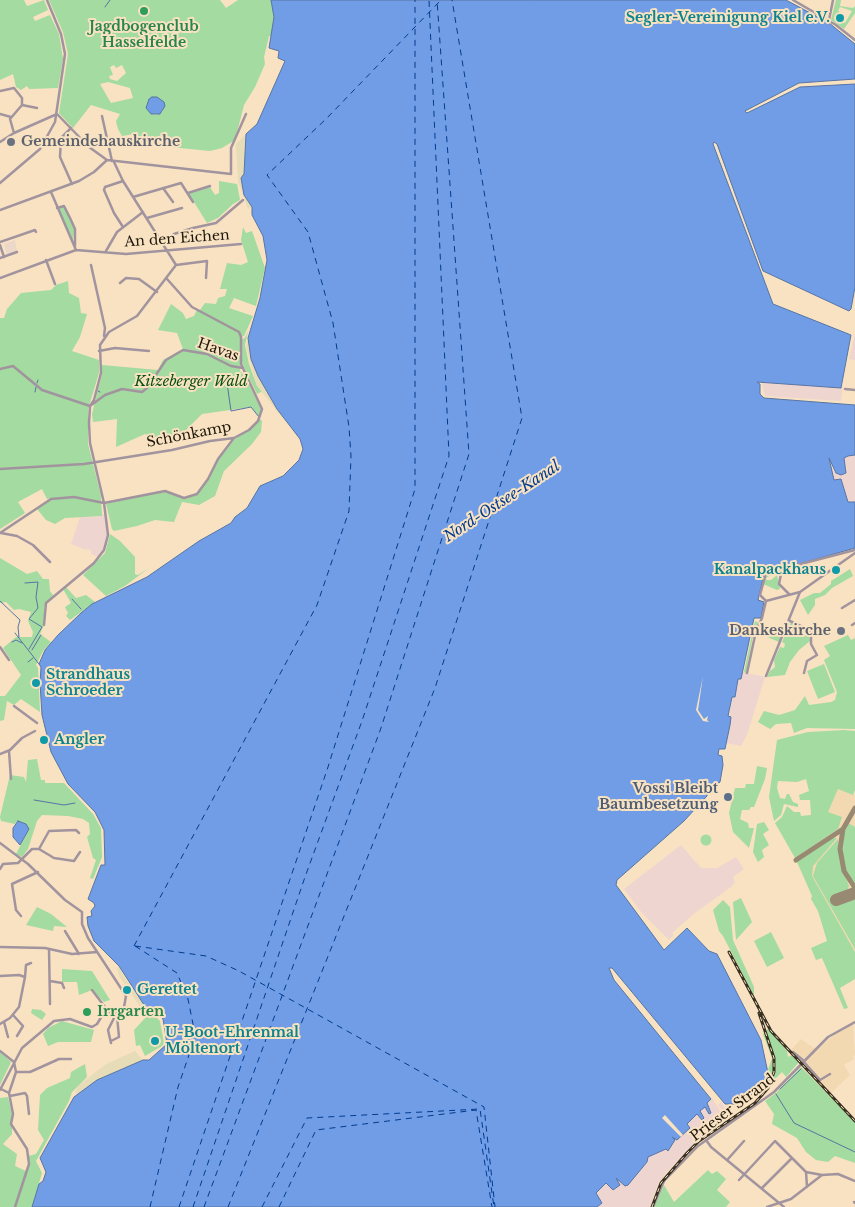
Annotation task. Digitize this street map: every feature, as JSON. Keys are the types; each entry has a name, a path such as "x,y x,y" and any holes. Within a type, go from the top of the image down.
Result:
{"street":[{"path":"0,182 43,146 54,127 65,54 61,34 47,0"},
{"path":"793,0 829,20 855,40"},
{"path":"829,20 833,0"},
{"path":"0,91 14,88 22,98 22,105 11,117 10,123 14,133"},
{"path":"22,105 37,108"},
{"path":"0,114 11,117"},
{"path":"57,114 90,147 107,160 196,168 231,174 230,148 246,114"},
{"path":"0,142 14,133 57,114"},
{"path":"102,116 113,162 176,264"},
{"path":"71,128 61,138 60,157 72,184"},
{"path":"0,210 72,184 90,175 107,160"},
{"path":"123,181 105,187 104,190 114,213 123,227"},
{"path":"133,197 181,183 193,202"},
{"path":"187,193 210,186"},
{"path":"163,188 173,202"},
{"path":"51,192 76,249"},
{"path":"163,242 174,234 216,223 243,200"},
{"path":"57,208 64,206 72,222 77,238 76,249"},
{"path":"147,218 182,208"},
{"path":"106,252 112,238 143,212"},
{"path":"4,257 0,243 35,230 36,232"},
{"name":"An den Eichen","path":"0,278 76,249 126,254 241,244"},
{"path":"0,258 17,252"},
{"path":"46,260 55,284"},
{"path":"176,264 208,262 206,278"},
{"path":"104,336 137,316 167,279 176,264"},
{"path":"44,624 43,609 48,599 94,563 104,550 109,529 90,443 90,406 94,400 101,374 100,351 105,328 91,265"},
{"path":"120,283 126,278 139,280 157,292"},
{"path":"167,279 192,307 239,332 242,337 240,352 243,368"},
{"path":"105,328 109,332"},
{"path":"100,351 115,348 149,351"},
{"name":"Havas","path":"90,406 105,395 122,389 142,392 147,388 166,360 183,350 207,354 231,366 243,368"},
{"path":"0,369 13,366 42,390 90,406"},
{"name":"Schönkamp","path":"0,469 94,462 234,438 249,430 260,417 262,409 243,368"},
{"path":"845,389 855,390"},
{"path":"0,533 50,499 74,497 104,503 165,491 184,498 197,494 208,479 218,459 234,438"},
{"path":"0,533 18,536 33,545 50,562"},
{"path":"766,601 760,596 764,575 855,552"},
{"path":"766,601 800,592 855,552"},
{"path":"782,569 778,578 781,588 789,594"},
{"path":"766,676 790,621 800,592"},
{"path":"842,608 855,600"},
{"path":"747,673 756,631 762,618 766,601"},
{"path":"790,621 810,632 812,644 817,655 807,661 804,673"},
{"path":"0,647 9,660"},
{"path":"14,706 37,723"},
{"path":"0,754 9,751 22,738 35,731"},
{"path":"9,751 11,779"},
{"path":"0,869 3,864 15,864 22,860 28,851 39,849 50,831 76,830 79,833"},
{"path":"0,843 38,872 65,900 82,912 83,928 120,985 126,999 124,1007 116,1014 108,1030 111,1042 119,1037 116,1014"},
{"path":"39,849 47,856 74,861 80,852"},
{"path":"21,916 16,910 12,884 38,872"},
{"path":"66,931 79,954"},
{"path":"0,947 49,949 61,953 79,954 97,952"},
{"path":"49,949 50,1004"},
{"path":"0,1024 13,1015 22,999 26,965 31,963"},
{"path":"0,976 19,974 25,977"},
{"path":"50,981 62,983 64,988"},
{"path":"92,990 108,1011 116,1014"},
{"path":"29,1114 25,1093 9,1094 0,1090 22,1048 54,1021 70,1019 92,1027 97,1024 103,1012 108,1011"},
{"path":"13,1015 23,1026 17,1036"},
{"path":"4,1022 8,1038"},
{"name":"Prieser Strand","path":"652,1207 670,1175 706,1140 774,1092 828,1037 855,1022"},
{"path":"0,1051 14,1062 16,1072 9,1094 13,1114 12,1128 25,1146 29,1164 16,1207"},
{"path":"794,1052 820,1080 830,1074"},
{"path":"16,1072 30,1072 60,1059 71,1059"},
{"path":"706,1140 781,1202 784,1207"},
{"path":"728,1159 744,1141"},
{"path":"739,1180 775,1141 806,1172 822,1175 838,1174 855,1180"},
{"path":"762,1188 792,1158"},
{"path":"806,1172 806,1187"},
{"path":"767,1207 791,1199 822,1175"}],"shaded area":[{"path":"15,240 17,252 7,256 4,244"},
{"path":"855,333 855,360 849,359"},
{"path":"757,381 841,388 843,385 841,401 765,396 762,383"},
{"path":"848,455 855,455 855,502 849,503 841,479 834,480 829,458 833,470 841,475 847,469 844,459"},
{"path":"102,514 105,514 108,530 104,550 98,557 91,554 91,550 71,544 80,517 96,517 102,516"},
{"path":"742,672 765,677 747,735 741,746 726,743 732,696 735,697 738,679 741,679"},
{"path":"838,789 855,795 855,952 809,872 802,869 795,858 838,829 828,812"},
{"path":"681,845 701,868 717,868 736,857 744,869 733,877 735,882 731,887 695,913 672,933 674,935 669,940 642,913 624,889"},
{"path":"853,1024 855,1055 854,1059 844,1065 850,1075 831,1093 790,1051 801,1039 817,1050 835,1034"},
{"path":"712,1098 721,1112 714,1118 718,1128 699,1141 667,1172 659,1182 650,1207 597,1207 602,1203 596,1193 606,1183 620,1184 615,1179 616,1177 631,1180 647,1162 648,1157 666,1149 668,1151 673,1144 672,1137 677,1140 690,1128 686,1124 693,1117 698,1114 704,1119 699,1112 705,1107 709,1114 711,1113 706,1103"},
{"path":"721,1102 731,1118 719,1126 716,1119 724,1113 718,1105"}],"green space":[{"path":"0,0 24,0 27,6 44,0 48,10 33,17 35,21 50,15 59,34 63,59 58,88 29,89 27,86 21,90 16,87 13,74 0,80"},
{"path":"49,0 220,0 226,8 238,0 271,0 274,17 271,36 269,36 264,57 265,64 255,87 244,105 235,140 222,148 210,151 170,147 164,138 135,145 134,134 122,136 118,129 116,121 120,114 91,105 73,128 59,113 68,54 63,32","holes":["114,65 116,68 122,65 126,73 117,81 110,79 109,76 113,75 110,67","108,82 130,88 133,98 111,103 100,84","157,97 163,111 156,115 146,108"]},
{"path":"836,0 841,0 840,6 853,8 855,6 855,13 844,29 831,20","holes":["840,7 852,11 845,23 837,18 842,13 838,11"]},
{"path":"219,181 237,184 240,200 218,218 207,223 189,194 210,187 215,195 219,193"},
{"path":"64,206 74,229 73,243 59,208"},
{"name":"Kitzeberger Wald","path":"243,227 246,233 252,231 265,268 256,306 234,298 229,308 253,316 244,336 241,337 240,371 245,376 261,409 259,417 251,407 202,414 185,431 156,439 145,434 116,447 117,419 93,422 92,414 102,374 102,365 158,370 163,360 183,349 177,333 158,330 171,304 183,313 186,319 194,316 197,310 200,310 205,303 216,304 218,298 225,296 227,289 220,289 227,263 241,265 248,262 241,240"},
{"path":"68,281 69,293 79,298 81,313 87,314 80,337 72,351 99,360 99,373 88,409 88,444 101,496 102,516 65,518 55,524 46,520 37,509 51,498 47,499 42,489 18,502 25,513 0,529 0,318 4,318 7,309 21,293 51,290 56,285"},
{"path":"248,331 245,345 249,364 257,386 263,391 257,394 242,363 242,339 245,338"},
{"path":"260,419 262,421 261,432 252,444 224,471 215,496 199,505 182,502 174,522 155,520 114,531 112,529 106,504 147,494 165,492 184,498 197,494 209,479 219,459 235,439 252,428"},
{"path":"110,534 120,541 135,557 135,574 138,575 149,568 125,586 106,596 83,575 105,553"},
{"path":"0,558 27,574 37,571 43,579 49,579 50,591 53,595 44,608 44,625 40,634 51,642 43,651 36,665 38,668 40,712 21,699 14,705 7,701 4,720 0,721 0,696 5,696 21,675 3,648 16,637 32,637 33,632 28,621 31,612 19,609 14,610 6,602 0,603"},
{"path":"850,569 853,576 832,588 825,595 815,599 815,605 808,615 800,600 814,593 820,593 831,584 831,581"},
{"path":"777,571 778,573 767,577 766,580 771,580 777,575 780,589 777,590 763,584 766,575"},
{"path":"66,587 76,598 86,595 95,602 70,620 66,616 68,613 65,607 71,603 63,589"},
{"path":"755,621 759,623 753,636 746,673 744,672"},
{"path":"791,622 809,632 810,641 799,650 790,662 785,675 767,677 775,667 774,660 780,647 784,648 785,644 782,642"},
{"path":"767,627 782,634 779,642 765,636"},
{"path":"848,635 851,640 855,638 855,729 807,728 794,733 791,723 776,724 770,729 758,722 764,711 779,715 795,710 805,696 809,705 835,700 837,692 824,660 830,656 824,646"},
{"path":"824,664 835,692 818,699 807,671"},
{"path":"855,731 855,790 853,795 838,789 828,812 842,817 838,829 795,858 775,823 782,817 787,806 794,812 800,812 801,816 811,815 810,800 800,800 799,795 809,791 806,779 797,782 778,781 777,788 780,798 785,799 787,794 789,794 793,802 798,804 798,807 784,804 781,815 774,821 769,797 777,740 808,732"},
{"path":"37,759 41,780 45,780 45,783 64,783 93,814 101,828 102,857 93,879 90,878 96,860 93,858 87,837 90,834 89,823 83,819 68,816 42,815 37,821 28,849 22,857 16,854 29,829 16,822 15,824 1,821 0,817 10,775 24,777 26,782 28,760"},
{"path":"757,766 767,768 765,779 754,807 751,807 749,810 742,810 740,819 748,823 749,828 754,828 749,848 733,832 729,813 735,788 745,788 746,784 754,784"},
{"path":"764,822 769,830 763,834 769,845 762,850 764,857 758,862 753,852 757,824"},
{"path":"848,823 855,827 855,884 846,871 841,854 843,837"},
{"path":"706,834 712,840 706,846 700,840"},
{"path":"833,838 837,838 813,866 812,876 855,952 855,979 840,988 848,1008 844,1009 822,958 816,960 811,948 827,941 818,911 811,899 812,896 797,862"},
{"path":"838,839 840,863 849,886 847,891 833,896 837,905 855,898 855,949 813,876 817,863"},
{"path":"741,898 752,922 736,940 733,902"},
{"path":"723,900 730,907 733,940 754,987 754,996 719,931 713,910"},
{"path":"37,907 51,914 67,927 54,926 53,931 26,925"},
{"path":"771,932 784,958 767,967 754,941"},
{"path":"62,969 92,971 110,1000 104,1002 92,990 79,995 77,982 62,982"},
{"path":"32,1009 41,1010 46,1014 42,1020 31,1013"},
{"path":"149,1014 154,1015 160,1021 164,1043 145,1056 140,1045 136,1046 134,1030"},
{"path":"62,1021 94,1030 91,1042 58,1042 48,1046 43,1034 48,1028"},
{"path":"768,1029 787,1051 788,1057 792,1055 799,1062 786,1077 782,1072 772,1082 773,1084 770,1087 764,1082 772,1058 763,1034"},
{"path":"0,1052 11,1062 0,1085"},
{"path":"85,1064 87,1077 72,1092 69,1101 36,1161 42,1173 32,1207 0,1207 0,1098 8,1097 12,1114 12,1134 3,1144 17,1154 15,1166 26,1171 29,1164 28,1156 36,1154 44,1140 38,1130 40,1095 47,1088 70,1078 71,1072"},
{"path":"801,1067 855,1122 855,1163 835,1156 828,1162 816,1160 806,1152 797,1138 772,1124 774,1114 765,1101 776,1093"},
{"path":"708,1170 712,1174 717,1171 726,1179 717,1190 730,1202 726,1207 654,1207 664,1185 674,1202"}],"sand":[{"path":"246,134 244,174 241,180 244,195 252,207 248,209 238,181 236,144"},
{"path":"248,338 251,359 267,392 289,426 257,386 246,347"},
{"path":"119,967 149,1012 145,1014 119,976 117,968"},
{"path":"135,1051 143,1060 105,1076 81,1094 75,1093 78,1086 106,1064"}],"water":[{"name":"Nord-Ostsee-Kanal","path":"271,0 786,0 829,23 855,44 855,79 799,83 745,111 747,113 800,87 855,84 855,287 849,311 763,271 717,144 714,142 713,144 773,304 851,335 841,388 757,382 760,384 760,394 764,398 855,405 855,455 844,458 846,473 841,475 836,473 829,458 834,480 841,479 848,502 855,502 855,548 764,574 758,600 764,602 761,618 754,618 741,679 738,679 735,697 732,697 728,716 731,717 730,725 725,749 719,749 718,755 722,756 723,765 720,782 710,791 707,791 707,796 684,821 617,880 616,885 664,950 687,928 709,951 717,954 761,1040 768,1073 761,1087 753,1094 736,1104 725,1104 612,968 609,968 614,980 711,1099 707,1103 711,1113 709,1114 705,1107 700,1111 704,1118 702,1120 697,1114 687,1124 690,1128 677,1140 672,1137 675,1140 668,1151 666,1149 648,1157 647,1162 628,1185 625,1186 616,1178 620,1185 613,1190 606,1183 596,1193 602,1203 597,1207 32,1207 39,1184 43,1181 46,1172 40,1158 74,1097 97,1080 143,1060 149,1060 167,1044 163,1019 159,1014 146,1008 119,966 94,941 88,926 87,917 92,916 91,911 95,906 88,899 101,865 105,865 104,830 95,812 68,784 51,752 42,715 41,667 39,664 45,650 58,635 92,604 147,577 199,541 231,523 235,517 247,508 260,486 283,476 299,460 303,449 300,439 277,409 258,376 251,359 248,338 260,298 267,260 263,236 252,215 252,207 244,195 241,178 244,174 246,134 257,124 285,61 278,58 279,51 269,48 274,17"},
{"path":"157,97 164,102 165,106 160,114 151,114 146,108 149,99"},
{"path":"18,821 26,824 29,829 20,845 13,837 13,828"}],"pier":[{"path":"703,676 698,710 704,719 708,716 707,720 709,722 703,721 696,710"},
{"path":"665,1115 683,1135 681,1137 662,1118"}],"waterway":[{"path":"105,7 110,0"},
{"path":"226,376 231,411 251,407 259,417"},
{"path":"35,392 36,387"},
{"path":"25,583 38,582 36,597 38,608 29,619 42,627 29,649"},
{"path":"72,599 81,609"},
{"path":"0,601 20,620 18,627 19,637"},
{"path":"15,633 39,664"},
{"path":"32,650 41,635"},
{"path":"12,642 16,640 22,643"},
{"path":"28,662 33,658"},
{"path":"34,800 64,805 75,803"},
{"path":"780,1089 801,1069"},
{"path":"776,1094 794,1123 855,1152"}],"ferry route":[{"path":"179,1207 328,767 415,489 415,0"},
{"path":"193,1207 305,877 362,721 449,456 429,0"},
{"path":"204,1207 381,728 469,454 437,0"},
{"path":"134,946 317,605 349,511 351,456 349,427 333,323 308,232 267,175 327,118 441,0"},
{"path":"228,1207 435,688 522,418 452,0"},
{"path":"135,946 206,956 239,971 484,1107 495,1207"},
{"path":"135,946 177,973 188,999 193,1024 189,1055 178,1087 150,1207"},
{"path":"262,1207 307,1118 480,1109 494,1207"},
{"path":"279,1207 316,1130 476,1110 492,1207"}],"taxiway":[{"path":"855,808 843,829 840,849 844,871 855,888"},
{"path":"796,860 843,829"}],"runway":[{"path":"836,900 855,893"}],"railway":[{"path":"729,952 771,1031 855,1121"},
{"path":"652,1207 661,1183 687,1153 699,1141 755,1103 768,1088 774,1072 774,1058 759,1013"}],"place":[{"name":"Jagdbogenclub Hasselfelde","path":"144,11"},
{"name":"Segler-Vereinigung Kiel e.V.","path":"840,18"},
{"name":"Gemeindehauskirche","path":"11,142"},
{"name":"Kanalpackhaus","path":"836,570"},
{"name":"Dankeskirche","path":"841,631"},
{"name":"Strandhaus Schroeder","path":"36,683"},
{"name":"Angler","path":"44,740"},
{"name":"Vossi Bleibt Baumbesetzung","path":"728,797"},
{"name":"Gerettet","path":"127,990"},
{"name":"Irrgarten","path":"87,1012"},
{"name":"U-Boot-Ehrenmal Möltenort","path":"155,1041"}]}
